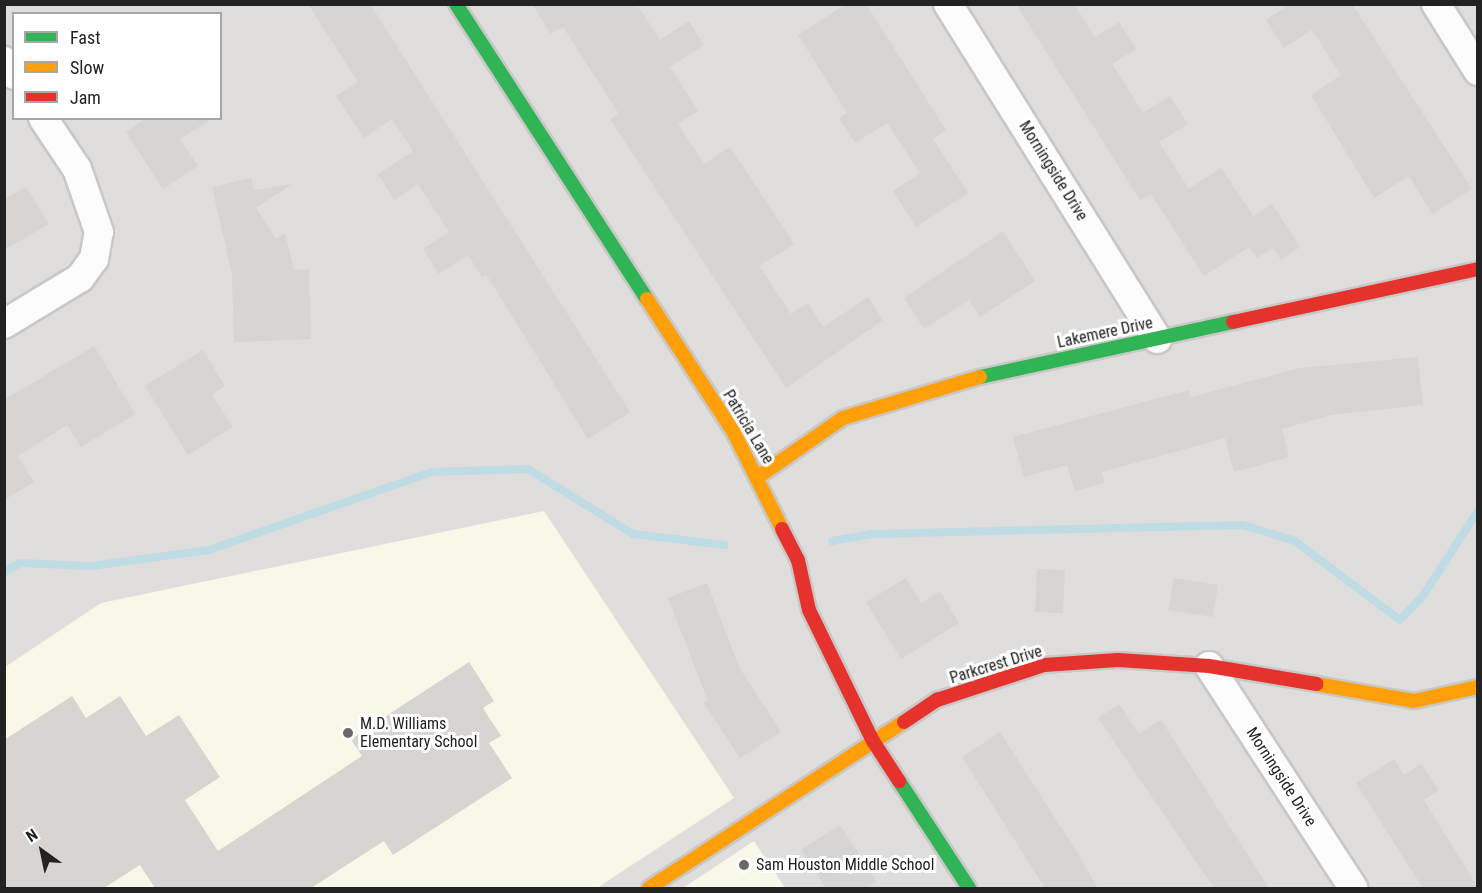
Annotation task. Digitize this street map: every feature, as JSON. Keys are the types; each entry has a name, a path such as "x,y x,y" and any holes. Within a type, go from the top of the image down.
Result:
{"street":[{"name":"Patricia Lane","path":"456,4 734,433 798,560 810,610 873,741 969,888"},
{"name":"Morningside Drive","path":"948,4 1157,339"},
{"path":"1436,4 1478,71"},
{"path":"4,324 80,278 94,259 99,232 77,169 44,120"},
{"name":"Lakemere Drive","path":"758,477 843,418 965,380 1478,269"},
{"name":"Parkcrest Drive","path":"649,888 937,700 1044,665 1118,660 1209,666 1414,700 1478,687"},
{"name":"Morningside Drive","path":"1209,666 1353,888"}],"shaded area":[{"path":"5,5 1477,5 1477,888 5,888"},
{"name":"M.D. Williams Elementary School","path":"544,511 734,798 597,888 5,888 5,667 101,603"},
{"name":"Sam Houston Middle School","path":"754,841 785,888 683,888"}],"building":[{"path":"308,4 370,4 630,412 588,439 486,274 482,277 468,255 439,274 423,249 449,232 418,184 394,200 378,174 413,151 392,119 364,138 336,96 358,82"},
{"path":"532,4 637,4 660,40 689,21 704,45 670,67 698,111 678,124 704,164 730,147 794,244 759,266 791,314 808,303 823,327 868,297 883,320 786,388 610,119 619,114 563,27 551,34"},
{"path":"846,4 866,4 946,130 933,139 968,193 916,227 893,191 920,173 887,123 855,143 839,118 847,113 798,35"},
{"path":"1016,4 1074,4 1095,37 1119,22 1136,49 1112,64 1143,113 1170,96 1188,124 1159,142 1189,189 1221,168 1253,216 1272,204 1300,247 1281,260 1273,248 1257,258 1249,247 1204,276 1151,194 1140,200"},
{"path":"1290,4 1352,4 1472,189 1432,214 1409,176 1374,198 1311,95 1341,75 1312,30 1284,48 1266,20"},
{"path":"143,120 210,120 180,139 198,166 163,189 126,132"},
{"path":"251,178 254,190 292,184 256,208 276,239 285,233 294,270 309,269 311,339 234,342 232,274 212,187"},
{"path":"26,187 49,224 4,250 4,200"},
{"path":"1003,231 1035,281 980,317 969,300 924,329 904,298"},
{"path":"94,346 135,414 81,447 67,425 18,456 34,482 4,500 4,400"},
{"path":"203,350 225,386 212,395 233,427 188,455 145,386"},
{"path":"1418,357 1423,405 1331,415 1282,429 1289,457 1234,472 1225,438 1102,472 1105,483 1075,491 1067,465 1024,477 1013,437 1189,390 1191,397 1300,368"},
{"path":"1037,569 1065,570 1063,613 1035,612"},
{"path":"906,578 921,603 940,591 959,623 901,659 866,602"},
{"path":"1174,578 1218,585 1213,617 1168,610"},
{"path":"707,583 739,667 781,732 740,758 704,703 708,701 668,598"},
{"path":"469,662 494,701 483,708 501,736 489,743 512,778 393,855 384,841 311,888 155,888 140,865 104,888 4,888 4,740 72,696 86,718 120,696 146,736 179,715 220,777 185,800 218,851 362,756 351,739"},
{"path":"1119,704 1139,734 1161,720 1269,888 1214,888 1098,718"},
{"path":"1000,732 1098,888 1045,888 962,757"},
{"path":"1394,759 1404,775 1421,764 1439,790 1424,800 1478,888 1423,888 1356,783"},
{"path":"840,825 877,882 866,888 826,888 801,850"}],"waterway":[{"path":"4,572 20,563 91,566 209,550 432,472 528,469 633,534 724,545"},
{"path":"832,541 870,534 1243,525 1295,541 1400,620 1424,594 1478,511"}],"traffic: fast":[{"path":"456,4 647,299"},
{"path":"980,377 1233,322"},
{"path":"899,781 969,888"}],"traffic: slow":[{"path":"647,299 734,433 782,529"},
{"path":"758,477 843,418 980,377"},
{"path":"1316,684 1414,701 1478,687"},
{"path":"649,888 904,722"}],"traffic: jam":[{"path":"1233,322 1478,269"},
{"path":"782,529 798,560 809,610 873,741 899,781"},
{"path":"904,722 937,700 1044,665 1118,660 1209,666 1316,684"}],"place":[{"name":"M.D. Williams Elementary School","path":"348,733"},
{"name":"Sam Houston Middle School","path":"744,865"}]}
